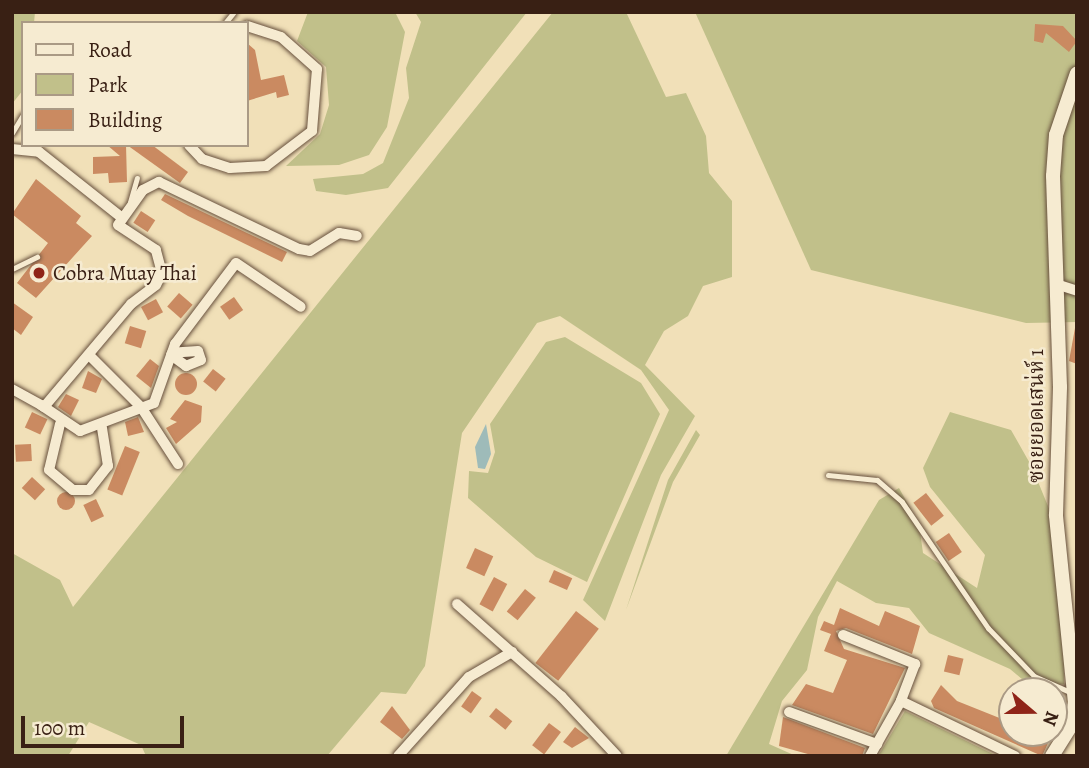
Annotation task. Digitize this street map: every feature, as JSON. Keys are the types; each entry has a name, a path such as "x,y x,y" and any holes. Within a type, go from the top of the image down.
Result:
{"street":[{"path":"191,147 202,159 230,168 267,166 312,131 317,69 281,37 248,26"},
{"name":"ซอยยอดเสน่ห์ 1","path":"1052,756 1072,725 1075,694 1073,618 1056,515 1056,135 1077,73"},
{"path":"12,149 29,147 121,217"},
{"path":"41,405 91,356 162,273 156,250 118,225 129,205 159,183 174,185 299,249 310,251 339,233 357,236"},
{"path":"12,389 41,405 60,424 80,431 102,427 154,403 172,354 236,263 301,307"},
{"path":"1056,284 1077,291"},
{"path":"91,356 141,407 178,464"},
{"path":"60,424 49,470 74,490 89,490 108,466 102,427"},
{"path":"457,604 512,652 617,756"},
{"path":"843,635 915,664 901,701 870,756"},
{"path":"398,756 469,677 512,652"},
{"path":"901,701 1015,756"},
{"path":"789,712 877,744"}],"lane":[{"path":"129,205 137,178"},
{"path":"12,269 37,257"},
{"path":"828,475 877,480 902,502 988,628 1034,676 1075,694"}],"green space":[{"path":"12,12 35,12 34,21 21,21 21,93 12,104"},
{"path":"308,12 395,12 405,32 387,127 369,155 339,165 286,166 320,134 329,105 326,67 297,41"},
{"path":"415,12 527,12 388,188 346,195 316,191 313,179 363,174 383,163 409,98 406,68 421,22"},
{"path":"553,12 626,12 666,97 686,93 706,136 709,173 732,201 732,277 703,286 688,316 664,331 645,365 695,416 661,475 605,621 583,600 669,410 641,370 560,316 537,323 462,433 425,666 406,694 381,692 327,756 146,756 141,745 89,722 68,756 12,756 12,553 60,580 73,607"},
{"path":"695,12 1077,12 1077,322 1026,323 811,270"},
{"path":"565,337 641,383 660,414 587,582 536,557 468,498 469,471 488,473 495,452 490,424 546,342"},
{"path":"950,412 1011,430 1032,467 1050,511 1065,623 1064,677 1020,677 1010,669 929,633 909,608 876,603 837,581 818,617 807,670 782,701 769,744 796,756 726,756 879,500 899,488 919,524 923,553 977,588 985,555 930,487 923,468"},
{"path":"696,430 700,435 673,482 626,610 668,480"},
{"path":"905,711 997,756 878,756"}],"water":[{"path":"486,424 491,454 485,469 478,468 475,447"}],"building":[{"path":"1035,24 1063,26 1077,41 1069,52 1046,33 1043,43 1034,41"},
{"path":"248,44 255,50 261,80 284,75 289,95 277,98 276,92 248,101"},
{"path":"109,147 126,147 127,182 109,183 108,173 93,174 93,157 120,156"},
{"path":"130,147 155,147 188,172 180,183"},
{"path":"36,179 81,216 76,223 92,236 36,298 17,283 48,243 12,214"},
{"path":"165,194 287,252 282,262 188,216 161,200"},
{"path":"141,211 155,220 148,232 133,223"},
{"path":"179,293 193,305 181,318 167,307"},
{"path":"234,297 243,310 229,320 220,307"},
{"path":"156,299 163,312 148,320 141,307"},
{"path":"12,302 33,317 21,335 12,328"},
{"path":"130,326 146,331 141,348 125,343"},
{"path":"1077,328 1077,364 1069,361"},
{"path":"150,359 159,366 151,388 136,376"},
{"path":"213,369 226,379 216,391 203,382"},
{"path":"88,371 102,379 96,393 82,388"},
{"path":"186,373 194,376 197,384 194,392 186,395 178,392 175,384 178,376"},
{"path":"66,394 79,400 71,416 58,407"},
{"path":"185,400 202,406 201,422 176,444 166,428 177,422 170,419"},
{"path":"32,412 47,419 40,435 25,427"},
{"path":"138,417 144,432 128,436 125,422"},
{"path":"31,444 32,461 16,462 15,445"},
{"path":"125,446 140,452 122,496 107,490"},
{"path":"32,477 45,489 35,500 22,488"},
{"path":"66,492 72,495 75,501 72,507 66,510 60,507 57,501 60,495"},
{"path":"926,493 944,516 931,526 913,503"},
{"path":"96,499 104,516 91,522 83,505"},
{"path":"949,533 962,552 949,561 936,542"},
{"path":"475,548 493,556 484,576 466,568"},
{"path":"554,570 572,578 567,590 549,582"},
{"path":"494,577 507,584 493,611 479,604"},
{"path":"525,589 536,598 518,620 507,612"},
{"path":"840,608 879,626 885,611 920,626 912,654 846,628 836,631 844,649 905,668 873,734 792,705 806,684 833,693 847,660 824,651 831,634 820,630 824,621 834,625"},
{"path":"576,611 599,629 558,681 535,663"},
{"path":"948,655 964,659 959,675 944,671"},
{"path":"941,685 957,701 998,717 998,736 934,708 931,701"},
{"path":"472,691 482,698 471,713 461,707"},
{"path":"392,706 410,730 402,739 380,722"},
{"path":"496,708 512,721 505,730 489,717"},
{"path":"783,717 865,748 862,756 815,756 779,746"},
{"path":"549,723 561,732 544,754 532,745"},
{"path":"575,727 589,738 572,748 563,742"},
{"path":"1022,747 1046,747 1042,756"}],"place":[{"name":"Cobra Muay Thai","path":"39,273"}]}
